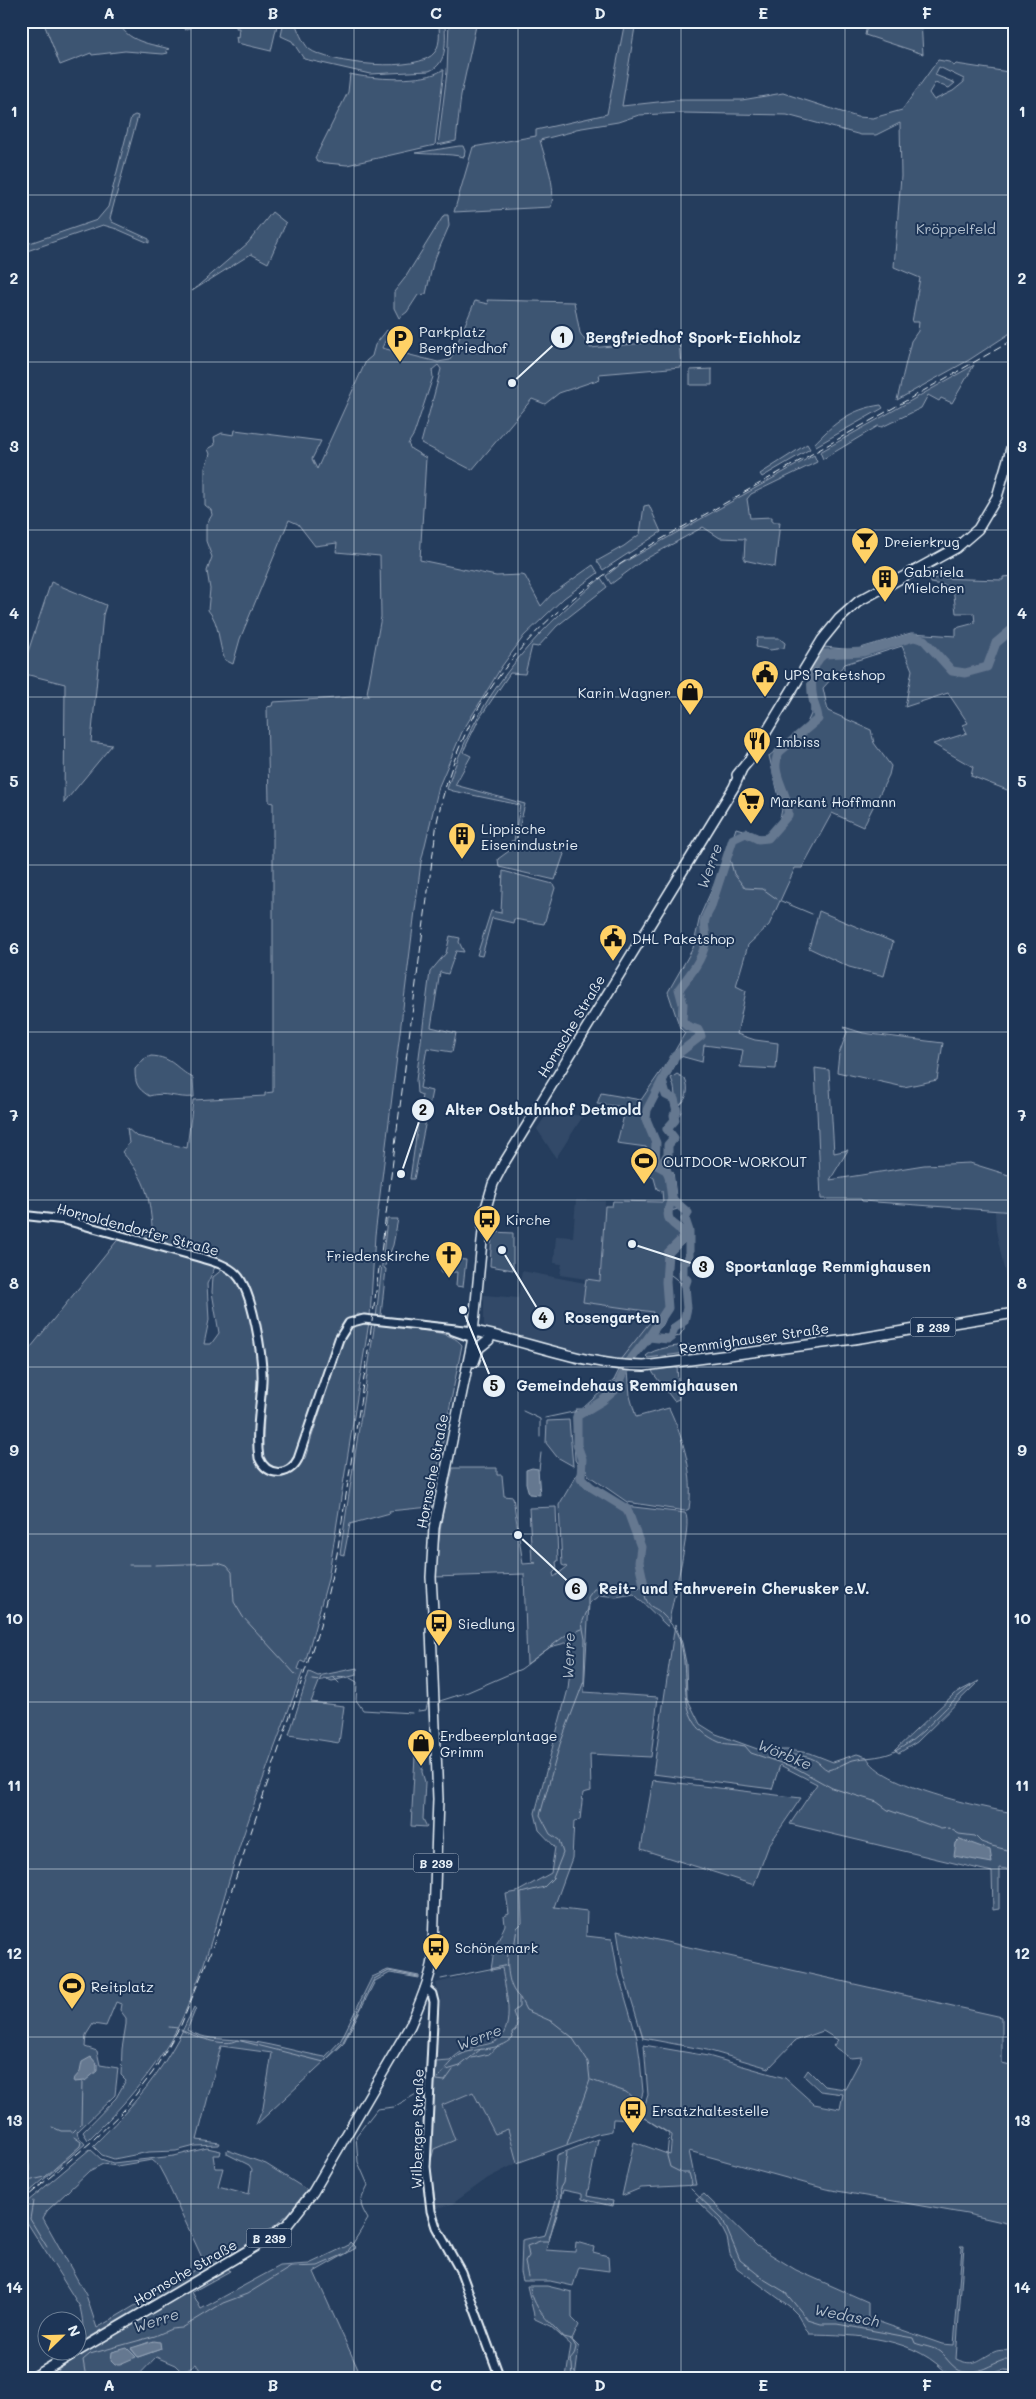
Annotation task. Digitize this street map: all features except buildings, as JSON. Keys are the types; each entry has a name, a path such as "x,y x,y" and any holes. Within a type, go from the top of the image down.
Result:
{"main road":[{"name":"Hornsche Straße","path":"88,2345 254,2247 288,2224 313,2192 410,2026 435,1956 433,1947 437,1779 432,1633 430,1622 432,1617 430,1577 434,1528 473,1338 484,1218 488,1197 497,1176 822,640 839,619 865,598 956,548 978,529 997,497 1015,435"},
{"name":"Remmighauser Straße","path":"473,1338 499,1338 586,1360 627,1365 665,1364 727,1354 854,1339 1015,1313"},
{"name":"Remmighauser Straße","path":"473,1338 489,1340 499,1338"},
{"path":"464,1383 479,1348 489,1340"},
{"name":"B 239","path":"32,2378 59,2362"}],"street":[{"name":"Hornoldendorfer Straße","path":"21,1215 65,1220 198,1256 218,1263 236,1274 248,1295 260,1359 262,1378 259,1458 266,1468 276,1473 288,1471 298,1459 339,1339 346,1325 355,1320 364,1319 450,1329 473,1338"},
{"name":"Wilberger Straße","path":"425,1988 432,1994 434,2002 426,2172 434,2223 461,2272 500,2378"}],"shaded area":[{"path":"548,1112 583,1116 556,1158 537,1129"},
{"path":"576,1200 605,1201 600,1281 560,1275 562,1264 554,1263 556,1236 573,1237"},
{"path":"995,1211 1015,1213 1015,1307 1012,1305 1003,1264 996,1230"},
{"path":"522,1271 585,1283 583,1302 653,1312 650,1322 620,1360 567,1350 484,1326 484,1295 518,1298"},
{"path":"538,1469 540,1495 529,1494 526,1483 526,1470"},
{"path":"960,1839 990,1850 992,1863 954,1856 956,1843"},
{"path":"502,1967 509,2025 503,2036 490,2044 473,2045 458,2053 450,2061 436,2062 440,1998 436,1983"},
{"path":"91,2057 97,2064 97,2071 85,2081 74,2082 73,2080 80,2072 82,2062"},
{"path":"473,2092 495,2133 514,2126 521,2161 488,2178 452,2204 436,2208 431,2164 434,2148 455,2140 442,2105"},
{"path":"154,2341 160,2342 161,2349 138,2357 131,2348"},
{"path":"127,2348 136,2357 120,2364 115,2364 111,2360 112,2352"}],"green space":[{"path":"43,21 118,21 127,34 133,38 170,49 166,50 168,53 163,54 125,51 92,55 91,53 60,65"},
{"path":"149,21 235,21 234,24 192,24 191,27 185,30 178,23 152,26"},
{"path":"237,21 278,21 271,51 237,43 236,37 238,38 239,28 236,28"},
{"path":"284,21 295,21 300,36 309,49 319,54 353,62 394,65 426,59 435,52 438,45 439,21 445,21 443,57 435,68 429,71 370,74 304,59 292,41 281,36"},
{"path":"449,21 477,21 461,95 456,141 438,145 447,72"},
{"name":"Kröppelfeld","path":"625,21 636,21 622,106 676,100 742,100 783,93 857,117 873,118 902,110 938,60 949,62 954,66 956,64 1015,73 1015,96 1008,100 1015,112 1015,330 969,360 897,400 911,341 918,331 919,322 912,322 920,278 894,267 901,176 900,123 876,135 861,135 787,115 682,113 639,115 618,122 576,129 540,140 553,190 551,207 454,212 473,147 536,136 536,130 607,114","holes":["939,67 964,79 964,82 953,91 934,100 929,93 935,83 949,88 955,83 935,75"]},
{"path":"868,21 921,21 923,54 865,35"},
{"path":"444,70 435,145 347,165 317,162 315,158 348,92 350,74 398,79 424,77"},
{"path":"138,116 110,218 112,222 149,239 149,243 103,225 21,253 21,246 97,220 108,207 131,117"},
{"path":"463,146 465,151 464,157 415,153"},
{"path":"272,212 286,223 268,263 251,254 192,291 248,243"},
{"path":"444,215 448,215 449,226 433,263 426,294 418,295 407,312 399,318 394,308 394,292 405,278"},
{"path":"487,300 574,302 580,333 590,348 679,340 681,367 599,374 600,379 559,393 545,404 532,399 472,470 421,443 441,369 438,365 432,370 433,377 414,434 408,444 411,449 426,458 420,560 496,576 525,576 541,606 552,594 593,565 598,573 564,598 524,636 502,666 462,732 439,786 421,862 375,1235 370,1317 358,1314 342,1325 298,1449 285,1466 273,1469 262,1459 266,1377 257,1313 251,1293 241,1276 228,1263 202,1256 189,1249 180,1250 132,1235 134,1231 153,1235 149,1200 138,1173 122,1152 129,1143 127,1128 136,1136 187,1148 193,1100 265,1096 265,1093 273,1092 273,803 269,802 267,707 272,706 273,702 369,696 367,693 381,617 380,556 336,552 337,543 315,546 298,524 289,520 240,639 233,664 225,660 215,622 208,610 210,589 207,571 212,557 206,541 206,525 212,515 211,510 205,505 205,468 210,454 208,449 215,445 214,437 222,433 234,435 235,430 321,441 312,459 317,469 366,361 372,356 375,345 387,330 389,332 382,348 438,362 450,360 475,301 488,304"},
{"path":"974,365 952,403 941,398 939,401 928,395 921,408 882,427 878,426 823,459 820,452"},
{"path":"712,369 712,385 690,385 690,370"},
{"path":"881,405 883,408 816,446 814,444 844,418 861,410"},
{"path":"807,444 810,449 762,477 760,474"},
{"path":"814,455 817,462 751,494 747,499 750,518 772,517 772,522 780,522 775,567 744,560 745,539 720,538 703,527 642,561 611,584 606,576 621,564"},
{"path":"649,505 661,532 603,570 597,561 624,546 640,534 644,506"},
{"path":"1015,576 1015,793 971,776 973,767 933,744 967,733 963,725 968,723 948,693 905,707 912,670 902,646 845,664 823,688 828,711 871,730 874,743 891,766 889,775 863,827 832,813 802,868 795,868 769,925 748,945 736,986 746,991 737,1034 755,1040 778,1043 776,1069 740,1067 743,1050 704,1045 702,1062 673,1054 685,1033 680,1028 668,992 693,948 700,916 727,856 736,828 763,836 773,828 780,818 782,809 769,756 806,725 811,714 811,669 824,647 854,650 911,633 956,636 956,628 975,623 974,613 956,613 953,587 931,583 931,578 1003,580 1003,577"},
{"path":"601,578 607,587 557,626 538,647 532,646 525,674 510,673 479,719 463,752 471,756 455,785 525,804 516,841 560,850 564,854 555,880 499,867 498,859 509,851 511,841 514,841 520,805 447,789 473,726 489,698 528,647 550,623"},
{"path":"51,582 106,605 103,615 91,742 112,745 64,803 65,684 21,673"},
{"path":"757,638 779,638 785,643 784,648 770,650 756,647"},
{"path":"503,871 553,884 555,888 544,924 514,919 513,923 492,918 482,956 477,955 491,911 501,913"},
{"path":"819,911 893,942 884,976 849,967 809,948"},
{"path":"450,936 460,938 459,942 464,952 456,951 448,974 440,972 431,1027 456,1033 452,1052 427,1048 420,1088 432,1091 414,1179 410,1179 422,1095 417,1093 416,1080 430,972 446,953"},
{"path":"844,1027 863,1033 943,1043 937,1080 904,1087 837,1072 839,1054 847,1032"},
{"path":"151,1056 169,1061 193,1078 194,1097 160,1094 149,1096 142,1091 136,1082 135,1069 144,1059"},
{"path":"670,1058 677,1062 648,1112 649,1127 655,1146 655,1165 673,1172 676,1197 681,1208 671,1211 670,1217 685,1230 685,1242 670,1256 666,1317 662,1326 647,1334 629,1360 620,1360 650,1322 653,1312 583,1302 586,1279 600,1281 605,1206 612,1206 613,1201 663,1202 662,1191 657,1189 654,1178 648,1174 646,1147 617,1143 626,1107 597,1104 601,1093 641,1100"},
{"path":"815,1068 829,1070 834,1153 848,1150 830,1180 924,1165 970,1163 1015,1177 1015,1212 862,1201 861,1199 821,1199"},
{"path":"677,1074 685,1079 687,1091 683,1102 677,1108 671,1078"},
{"path":"387,1219 398,1219 393,1245 384,1268 386,1269 381,1315 379,1318 376,1318"},
{"path":"492,1232 513,1233 513,1270 490,1266"},
{"path":"120,1237 216,1265 207,1284 209,1320 204,1344 211,1344 219,1333 212,1292 213,1277 223,1269 232,1275 245,1301 254,1335 258,1367 257,1456 279,1476 289,1475 305,1458 344,1337 355,1324 369,1322 328,1579 305,1663 301,1661 298,1669 303,1671 248,1821 208,1950 189,2003 178,2028 147,2075 119,2109 88,2140 83,2132 116,2098 126,2080 121,2075 126,2018 120,2010 121,2004 116,2002 106,2026 93,2024 86,2035 85,2047 97,2051 100,2065 118,2068 115,2095 77,2132 85,2144 21,2199 21,1351 27,1352"},
{"path":"443,1258 466,1260 463,1287 456,1286 457,1272 441,1273"},
{"path":"375,1322 406,1325 406,1328 444,1334 457,1340 462,1345 430,1507 389,1511 390,1513 350,1524 344,1555 340,1554"},
{"path":"688,1345 693,1347 693,1352 648,1358 646,1356 660,1349"},
{"path":"677,1366 679,1399 674,1401 652,1369"},
{"path":"620,1368 628,1370 630,1396 636,1417 669,1408 679,1432 689,1471 689,1509 685,1511 627,1502 588,1475 587,1470 584,1470 583,1479 625,1506 685,1513 687,1520 681,1567 668,1627 634,1594 616,1597 600,1595 589,1603 584,1692 658,1697 651,1757 590,1754 591,1791 583,1793 580,1820 574,1821 572,1858 554,1907 587,1911 586,1936 612,1939 618,1973 637,2038 643,2092 635,2120 613,2119 612,2131 597,2134 517,2163 508,2129 495,2134 473,2092 442,2105 455,2140 434,2149 430,2164 436,2208 433,2206 429,2172 436,2062 450,2061 455,2056 472,2047 498,2040 504,2032 507,2023 507,2000 502,1968 491,1970 494,1950 505,1925 504,1916 509,1914 506,1894 517,1892 551,1873 555,1847 539,1830 535,1813 568,1689 573,1641 550,1647 527,1664 524,1574 434,1577 442,1517 453,1468 497,1468 497,1475 502,1475 504,1496 513,1497 523,1564 536,1563 532,1562 529,1508 556,1507 558,1561 556,1562 557,1569 553,1573 554,1577 567,1567 562,1565 559,1505 577,1474 579,1466 575,1460 573,1417 576,1409 582,1409 614,1380"},
{"path":"569,1420 573,1466 557,1457 546,1443 547,1421"},
{"path":"675,1624 682,1643 686,1663 687,1698 700,1724 716,1734 760,1750 787,1750 810,1753 833,1762 857,1754 867,1757 875,1767 911,1786 958,1801 1015,1813 1015,1870 999,1868 999,1909 993,1910 992,1872 790,1824 817,1784 780,1765 772,1789 653,1774"},
{"path":"357,1668 357,1675 332,1681 321,1677 311,1702 344,1706 339,1743 289,1735 309,1672 318,1676"},
{"path":"979,1681 917,1742 899,1753 895,1750 954,1694"},
{"path":"415,1756 423,1758 422,1772 425,1782 423,1819 427,1827 411,1826"},
{"path":"653,1780 801,1798 769,1845 754,1885 641,1849"},
{"path":"617,1931 1002,2017 1002,2064 1015,2067 1015,2225 967,2214 826,2189 689,2151 696,2185 641,2188 622,2196 634,2142 670,2155 672,2135 641,2116 648,2095 644,2045 708,2056 785,2078 814,2104 840,2109 843,2094 820,2091 804,2076 808,2070 824,2086 845,2089 862,2057 850,2058 833,2046 838,2040 823,2031 795,2041 769,2068 707,2050 643,2038 624,1975"},
{"path":"388,1970 419,1976 419,1978 390,1973 375,1981 343,2044 256,2125 263,2108 272,2053 221,2046 197,2140 220,2143 219,2145 195,2146 176,2151 149,2152 114,2159 102,2155 93,2146 126,2112 156,2075 176,2043 194,2007 196,2008 187,2030 200,2036 248,2041 325,2057 341,2040 372,1977"},
{"path":"598,2139 587,2196 613,2201 612,2206 582,2199 582,2194 563,2190 546,2250 575,2252 576,2242 594,2247 593,2252 608,2256 609,2271 579,2267 573,2286 550,2281 523,2281 521,2272 522,2240 545,2235 557,2198 555,2186 557,2155"},
{"path":"207,2148 221,2151 220,2155 213,2155 215,2168 223,2168 218,2186 249,2194 252,2169 249,2165 227,2154 227,2150 266,2164 307,2190 290,2212 268,2232 88,2338 88,2312 81,2312 80,2307 25,2219 21,2222 21,2207 90,2149 101,2159 113,2163 174,2156","holes":["152,2160 158,2165 205,2264 97,2328 86,2295 43,2218 47,2211 89,2171 103,2164 117,2166"]},
{"path":"704,2194 757,2246 796,2270 868,2302 868,2318 942,2344 954,2345 962,2248 960,2246 964,2246 956,2359 972,2363 996,2351 1015,2350 1015,2371 1004,2370 975,2378 951,2378 937,2364 904,2346 866,2337 809,2334 798,2315 789,2306 737,2268 730,2254 727,2238 719,2222 696,2200"},
{"path":"350,2242 356,2248 314,2272 362,2378 196,2378 200,2370 196,2364 182,2372 175,2365 156,2357 136,2378 51,2378 60,2374 58,2370 70,2362 88,2362 88,2350 227,2267 230,2271 192,2292 201,2309 280,2266 309,2264 347,2246","holes":["149,2342 161,2349 138,2357 131,2349"]},
{"path":"527,2286 547,2286 572,2292 572,2318 579,2325 572,2340 579,2347 575,2378 566,2378 571,2345 550,2326 535,2319"}],"waterway":[{"name":"Werre","path":"666,1170 655,1164 656,1143 646,1119 647,1110 675,1056 701,1036 698,1030 687,1026 682,1021 683,1004 679,989 695,968 701,956 706,938 705,920 733,839 746,833 758,839 768,838 788,815 788,807 778,776 776,760 779,752 818,719 812,687 812,674 816,663 824,654 863,652 914,637 924,640 952,671 965,673 987,667 996,643 1015,627"},
{"path":"729,856 734,874 745,888 763,889 777,899"},
{"path":"781,901 812,914"},
{"name":"Werre","path":"644,1585 639,1562 641,1547 627,1509 591,1487 581,1478 582,1459 577,1445 577,1416 602,1401 615,1390 631,1359 649,1337 668,1339 671,1337 674,1328 684,1321 687,1308 685,1286 687,1280 683,1276 683,1263 688,1260 689,1256 689,1231 685,1219 688,1213 672,1199 669,1176 663,1162 668,1154 668,1145 674,1138 667,1129 675,1120 674,1115 677,1111 674,1099 666,1095 662,1081"},
{"name":"Werre","path":"649,1337 668,1308 666,1282 668,1253 683,1238 682,1233 668,1215 672,1199"},
{"name":"Werre","path":"680,1230 686,1223"},
{"path":"666,1271 681,1283"},
{"name":"Werre","path":"684,1278 680,1285 685,1292"},
{"name":"Werre","path":"668,1339 679,1336 684,1329 684,1321"},
{"path":"523,1411 540,1419 540,1437"},
{"name":"Werre","path":"574,1411 582,1412"},
{"path":"545,1418 573,1412 579,1414"},
{"path":"539,1470 541,1453"},
{"path":"155,1565 218,1563 227,1566 232,1572 234,1602 243,1617 296,1675"},
{"path":"129,1565 150,1565"},
{"name":"Werre","path":"433,2083 460,2055 501,2045 513,2038 512,2033 516,2030 517,2023 513,2012 519,2007 519,1997 510,1981 508,1949 514,1948 517,1928 522,1923 521,1893 544,1887 553,1878 563,1853 559,1840 550,1834 540,1815 560,1744 584,1681 585,1639 582,1623 588,1609 588,1597 594,1589 610,1587 616,1593 627,1587 638,1588 644,1585 645,1597 648,1603 670,1623 681,1645 688,1706 693,1720 703,1732 719,1742 745,1746 751,1753 796,1768 832,1788 877,1802 888,1810 941,1829 949,1828 959,1834 975,1836 981,1842 1015,1852"},
{"name":"Werre","path":"577,1631 582,1629"},
{"path":"440,1701 468,1692 521,1669 566,1635 574,1632"},
{"path":"333,1677 339,1683"},
{"path":"312,1680 346,1677"},
{"path":"350,1678 357,1682 356,1700 363,1710 412,1713"},
{"name":"Wörbke","path":"772,1759 788,1755 805,1756 815,1760 828,1770 853,1760 891,1753 923,1731 971,1686"},
{"path":"418,1711 426,1710 428,1702"},
{"path":"441,1979 509,1965"},
{"path":"181,2030 217,2042 225,2043 237,2040 324,2062 343,2042 374,1979 389,1971 418,1977"},
{"path":"520,1998 526,2010 553,2022 572,2037 588,2062 590,2080 567,2144"},
{"path":"169,2027 178,2028"},
{"path":"472,2058 489,2054 497,2047"},
{"path":"447,2070 460,2066 481,2049"},
{"path":"437,2080 445,2081 453,2070"},
{"name":"Wedasch","path":"591,2080 626,2092 632,2097 637,2113"},
{"path":"73,2132 81,2124 82,2082"},
{"name":"Werre","path":"86,2378 83,2360 90,2354 155,2336 171,2329 182,2328 223,2303 247,2294 291,2267 318,2266 347,2253 368,2219 361,2205 368,2185 358,2162 356,2136 377,2109 394,2107 428,2087"},
{"name":"Wedasch","path":"641,2116 669,2134 667,2156 670,2167 682,2173 689,2173 692,2184 690,2186"},
{"path":"52,2127 61,2131 72,2131"},
{"path":"28,2181 45,2177 80,2146 81,2142 74,2137"},
{"path":"528,2277 525,2262 529,2256 527,2246 540,2241 549,2241 559,2208 560,2188 563,2183 567,2152"},
{"path":"21,2156 29,2164 30,2177 21,2188"},
{"name":"Wedasch","path":"691,2189 723,2220 740,2260 765,2280 785,2292 808,2320 821,2324 837,2324 913,2338 915,2343 940,2352 953,2366 963,2372 979,2371 1004,2360 1015,2361"},
{"path":"33,2201 30,2219 47,2247"},
{"path":"530,2288 539,2310 564,2338 572,2340 576,2347 574,2355 570,2360 573,2378"}],"railway":[{"path":"21,2202 91,2142 124,2110 153,2072 181,2025 212,1949 320,1626 337,1554 369,1345 437,822 449,775 466,733 487,695 512,660 541,627 574,598 611,571 651,545 1015,339"}],"place":[{"name":"Parkplatz Bergfriedhof","path":"400,363"},
{"name":"Bergfriedhof Spork-Eichholz","path":"512,383"},
{"name":"Dreierkrug","path":"865,565"},
{"name":"Gabriela Mielchen","path":"885,603"},
{"name":"UPS Paketshop","path":"765,698"},
{"name":"Karin Wagner","path":"690,716"},
{"name":"Imbiss","path":"757,765"},
{"name":"Markant Hoffmann","path":"751,825"},
{"name":"Lippische Eisenindustrie","path":"462,860"},
{"name":"DHL Paketshop","path":"613,962"},
{"name":"Alter Ostbahnhof Detmold","path":"401,1174"},
{"name":"OUTDOOR-WORKOUT","path":"644,1185"},
{"name":"Kirche","path":"487,1243"},
{"name":"Sportanlage Remmighausen","path":"632,1244"},
{"name":"Rosengarten","path":"502,1250"},
{"name":"Friedenskirche","path":"449,1279"},
{"name":"Gemeindehaus Remmighausen","path":"463,1310"},
{"name":"Reit- und Fahrverein Cherusker e.V.","path":"518,1535"},
{"name":"Siedlung","path":"439,1647"},
{"name":"Erdbeerplantage Grimm","path":"421,1767"},
{"name":"Schönemark","path":"436,1971"},
{"name":"Reitplatz","path":"72,2010"},
{"name":"Ersatzhaltestelle","path":"633,2134"}]}
